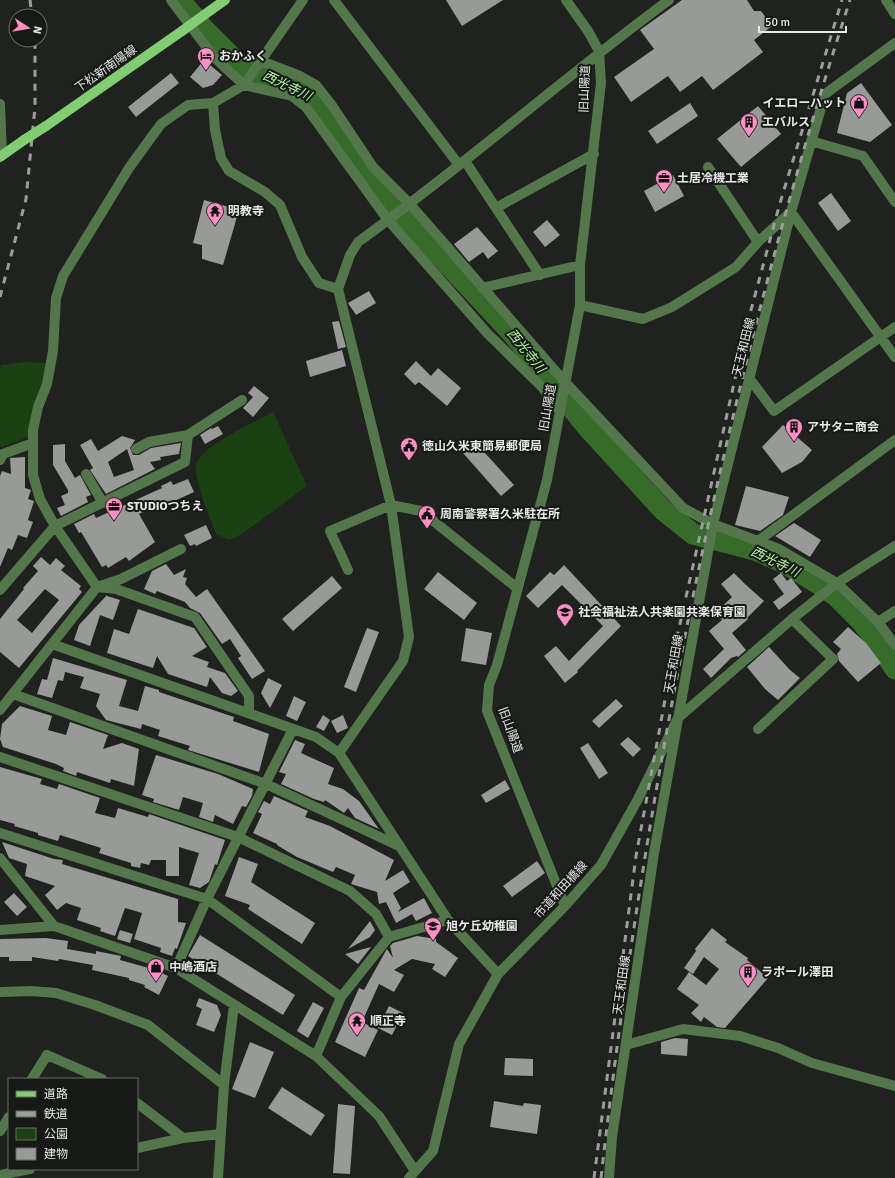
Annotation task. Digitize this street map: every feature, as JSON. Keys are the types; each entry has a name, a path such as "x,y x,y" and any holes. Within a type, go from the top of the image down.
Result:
{"main road":[{"name":"下松新南陽線","path":"1,156 225,0"}],"street":[{"path":"171,0 214,57 244,85 292,96 306,107 388,220 487,333 542,386 560,412"},
{"path":"249,713 249,696 195,617 116,589 97,587 55,526 40,499 34,475 33,443 38,407 47,384 53,351 56,298 63,276 128,168 161,124 188,105 214,102 244,85 303,0"},
{"path":"334,0 496,208 540,275"},
{"path":"339,753 403,660 409,637 391,504 338,290 350,255 358,242 462,163 599,51 588,31 566,0"},
{"name":"旧山陽道","path":"565,906 487,710 489,685 497,665 547,480 580,305 580,265 594,154 600,83 599,51 669,0"},
{"path":"886,0 895,14"},
{"name":"天王和田線","path":"609,1178 612,1137 654,853 713,524 749,378 791,212 825,94 895,43"},
{"path":"261,61 300,76 316,85 331,104 373,167 409,203 566,382 683,508 713,524 779,549 838,583 878,622 895,645"},
{"path":"214,102 215,130 221,158 229,171 265,192 280,205 302,257 319,283 338,290"},
{"path":"0,104 1,156"},
{"path":"811,141 863,156 895,202"},
{"path":"496,208 594,154"},
{"path":"708,167 758,242"},
{"path":"580,305 643,319 672,307 736,268 758,242 791,212 895,357"},
{"path":"482,288 580,265"},
{"path":"749,378 774,411 895,327"},
{"path":"136,449 149,442 188,435 242,400"},
{"path":"0,590 55,526 185,462 188,435"},
{"path":"758,541 895,440"},
{"path":"0,460 3,454 33,443"},
{"path":"86,474 103,503"},
{"path":"348,570 330,531 391,504 421,511 517,588"},
{"path":"678,718 792,618 838,583 895,546"},
{"path":"0,710 97,587 121,579 181,549"},
{"path":"878,622 895,611"},
{"path":"758,729 833,659 792,618"},
{"path":"52,644 316,737 339,753 448,920 498,974"},
{"path":"13,694 266,784 400,847"},
{"name":"市道和田橋線","path":"412,1175 433,1151 458,1044 498,974 565,906 601,864 638,801 678,718"},
{"path":"176,968 207,899 293,729"},
{"path":"0,757 238,837 350,891 376,914 389,937"},
{"path":"0,833 207,899 341,997"},
{"path":"0,858 54,926"},
{"path":"316,1056 341,997 389,937 448,920"},
{"path":"0,930 54,926 176,968 316,1056 379,1116 412,1175"},
{"path":"0,992 31,991 56,993 95,1005 148,1025 224,1085"},
{"path":"218,1178 224,1085 234,1005"},
{"path":"626,1046 683,1029 740,1036 778,1048 812,1063 895,1086"},
{"path":"33,1078 47,1055 100,1078"},
{"path":"138,1104 183,1138"},
{"path":"0,1131 8,1119"},
{"path":"138,1148 183,1138 220,1134"},
{"path":"0,1175 25,1170"}],"green space":[{"path":"24,362 46,363 42,382 34,406 28,437 2,447 0,446 1,365"},
{"path":"273,412 307,486 242,534 229,540 216,534 200,491 196,466 199,459 216,443 241,428"}],"building":[{"path":"446,0 503,0 462,26"},
{"path":"682,0 747,0 754,11 761,11 772,26 754,40 763,52 713,90 702,76 680,92 668,76 631,102 614,77 654,49 640,30"},
{"name":"おかふく","path":"204,60 222,75 213,85 203,88 190,77"},
{"path":"171,73 179,83 136,117 128,107"},
{"path":"861,83 892,125 870,142 837,133 847,93"},
{"path":"690,103 698,116 657,144 648,131"},
{"name":"エバルス","path":"758,106 781,134 741,167 717,139"},
{"name":"土居冷機工業","path":"673,175 684,196 655,212 644,191"},
{"path":"831,193 851,221 838,231 818,203"},
{"name":"明教寺","path":"204,200 239,210 223,265 202,259 202,245 193,243"},
{"path":"547,220 560,235 545,247 533,232"},
{"path":"477,227 498,251 488,259 483,252 469,262 454,244"},
{"path":"369,291 376,303 356,315 348,303"},
{"path":"339,321 346,347 338,349 332,322"},
{"path":"342,350 346,366 310,377 306,361"},
{"path":"416,361 431,376 438,368 461,388 447,406 419,382 415,385 404,374"},
{"path":"254,386 269,398 253,417 243,408 253,397 248,393"},
{"path":"783,425 812,450 802,462 782,473 762,447"},
{"path":"218,426 223,434 205,444 200,435 211,428 212,429"},
{"path":"122,436 135,440 130,448 133,455 139,455 151,448 181,443 179,454 160,457 161,460 150,462 155,469 106,494 90,470 93,468 80,445 91,439 98,451","holes":["127,449 134,470 114,477 108,462"]},
{"path":"475,442 514,485 501,496 463,453"},
{"path":"65,444 65,461 75,478 80,475 91,495 86,497 88,502 61,516 57,508 65,505 61,496 68,493 68,490 53,465 53,445"},
{"path":"25,457 25,488 31,490 28,499 34,501 28,520 33,522 27,538 18,535 12,550 8,548 0,567 0,476 2,471 11,474 10,458"},
{"path":"188,479 194,492 157,509 155,506 139,514 155,542 129,561 126,557 108,568 106,565 102,567 81,532 79,533 74,524 94,514 96,518 162,488 161,486 171,481 173,485"},
{"path":"746,486 789,497 783,515 760,531 735,525"},
{"path":"794,523 821,540 810,557 775,536"},
{"path":"206,525 212,538 196,546 195,544 190,546 184,535"},
{"path":"41,557 50,565 56,558 65,566 61,570 81,586 79,589 82,592 19,668 0,652 0,619 24,589 23,588 38,571 33,566","holes":["45,589 59,600 32,633 17,620"]},
{"path":"166,564 174,575 186,569 183,577 187,578 185,584 196,597 207,589 265,671 252,679 238,658 241,656 230,639 222,644 200,613 190,608 185,602 157,591 155,594 144,589 152,571"},
{"path":"564,565 621,626 577,671 578,672 565,683 544,656 556,646 569,661 603,626 562,585 538,608 526,596 550,572 554,575"},
{"path":"438,572 477,603 464,620 424,589"},
{"path":"734,573 764,601 747,618 748,619 732,633 746,650 738,657 731,658 711,678 703,669 724,649 709,631 722,620 715,613 732,597 721,584"},
{"path":"781,573 787,581 791,578 802,592 779,610 773,602 784,594 773,579"},
{"path":"332,576 342,588 293,631 282,619"},
{"path":"107,595 120,600 113,620 100,615 90,646 74,640 79,625"},
{"path":"138,609 194,628 207,647 192,656 209,662 207,667 225,673 238,691 231,696 222,693 210,677 207,687 168,674 157,656 153,668 107,653 114,629 129,634"},
{"path":"848,627 866,643 881,663 858,682 839,661 837,654 841,649 833,642"},
{"path":"367,628 379,632 356,692 344,687"},
{"path":"466,628 492,633 486,665 461,661"},
{"path":"769,647 790,670 800,678 778,700 765,689 747,667"},
{"path":"53,658 127,680 119,706 138,711 145,686 234,717 233,721 269,734 259,772 188,750 190,746 158,736 160,730 142,724 141,729 106,720 96,706 100,694 80,688 84,677 65,672 63,681 58,680 52,698 37,694 42,679 47,680"},
{"path":"268,678 282,685 270,708 261,693"},
{"path":"294,696 306,702 297,721 286,716"},
{"path":"616,699 623,706 599,728 592,721"},
{"path":"20,706 52,716 48,730 66,735 70,722 108,735 103,749 122,743 139,749 134,786 111,779 110,783 77,772 76,776 63,771 64,768 56,764 3,747 0,739 2,724"},
{"path":"323,715 330,720 324,731 316,727"},
{"path":"343,715 348,728 337,733 331,721"},
{"path":"628,737 641,749 633,757 620,744"},
{"path":"295,740 305,744 301,753 334,768 328,784 343,789 359,801 379,829 355,818 348,808 344,813 325,800 324,802 314,799 281,784 286,774 279,772"},
{"path":"588,743 608,773 599,779 580,748"},
{"path":"156,755 218,774 253,789 252,796 246,807 242,806 233,824 215,815 213,822 199,817 203,803 183,797 179,810 153,802 154,799 142,795"},
{"path":"0,767 42,779 40,784 57,789 59,784 100,798 95,813 115,818 118,808 148,817 149,814 225,840 217,865 215,864 209,882 200,888 189,885 199,853 179,847 179,876 166,876 166,860 151,860 149,865 141,863 140,868 131,866 131,863 99,853 101,848 60,835 58,841 14,826 15,824 0,820"},
{"path":"505,780 510,789 486,803 481,795"},
{"path":"274,796 308,811 305,817 330,826 394,860 385,881 403,870 410,882 393,893 401,908 398,912 424,898 432,913 416,921 412,914 396,923 386,902 379,904 377,892 351,884 355,875 336,867 333,872 297,857 277,844 253,833 262,814 258,812 264,801 270,804"},
{"path":"2,842 54,859 63,860 62,864 178,899 178,922 186,923 177,949 175,948 172,956 160,952 161,948 134,939 142,913 125,908 115,936 100,931 101,928 77,920 81,908 66,903 57,910 45,895 55,886 25,876 27,864 9,858"},
{"path":"239,857 258,864 251,882 315,923 302,944 248,909 250,905 225,896"},
{"path":"537,861 545,873 512,897 503,886"},
{"path":"14,893 27,907 17,916 4,902"},
{"path":"370,921 375,930 370,937 348,949"},
{"path":"712,928 727,940 725,942 748,958 747,960 768,978 725,1028 717,1027 704,1017 701,1022 691,1013 699,1005 677,989 689,972 706,985 719,969 704,957 693,974 684,968 696,951 695,949"},
{"path":"120,930 133,934 130,943 117,939"},
{"path":"200,935 295,995 283,1015 188,956"},
{"path":"417,936 436,939 436,942 458,958 445,977 432,969 435,964 412,959 394,970 404,975 394,992 379,984 362,1022 378,1030 365,1057 335,1042 359,988 364,990 387,949 393,958 390,946 393,943"},
{"path":"46,938 68,941 67,949 96,954 96,951 121,956 120,960 156,970 168,976 159,995 144,987 145,985 129,980 129,978 92,970 93,965 59,959 58,961 32,957 32,961 9,961 9,957 0,957 0,939"},
{"path":"371,947 358,964 345,954"},
{"path":"199,998 217,1005 221,1015 214,1032 196,1025 202,1009 196,1006"},
{"path":"313,1002 324,1008 308,1038 297,1031"},
{"path":"389,1006 403,1013 392,1035 378,1028"},
{"path":"675,1038 688,1039 687,1056 661,1054 661,1042"},
{"path":"250,1042 274,1052 255,1098 232,1089"},
{"path":"505,1058 533,1059 533,1076 504,1075"},
{"path":"282,1087 325,1115 311,1136 268,1108"},
{"path":"494,1101 523,1106 524,1103 541,1105 537,1134 490,1127"},
{"path":"338,1104 355,1106 350,1174 333,1173"}],"waterway":[{"name":"西光寺川","path":"180,0 203,28 238,63 315,99 369,180 512,333 587,427 663,510 693,534 755,550 784,563 817,583 837,597 859,619 876,640 895,669"}],"railway":[{"path":"30,0 31,8"},
{"path":"594,1178 636,856 675,646 748,321 780,203 842,0"},
{"path":"601,1178 641,879 667,731 696,583 729,435 765,289 806,144 850,0"},
{"path":"0,297 26,199 35,107 35,48"}],"place":[{"name":"おかふく","path":"206,71"},
{"name":"イエローハット","path":"859,118"},
{"name":"エバルス","path":"749,137"},
{"name":"土居冷機工業","path":"664,193"},
{"name":"明教寺","path":"215,226"},
{"name":"アサタニ商会","path":"794,442"},
{"name":"徳山久米東簡易郵便局","path":"409,461"},
{"name":"STUDIOつちえ","path":"114,521"},
{"name":"周南警察署久米駐在所","path":"427,529"},
{"name":"社会福祉法人共楽園共楽保育園","path":"565,627"},
{"name":"旭ケ丘幼稚園","path":"433,941"},
{"name":"中嶋酒店","path":"156,982"},
{"name":"ラポール澤田","path":"748,987"},
{"name":"順正寺","path":"357,1036"}]}
